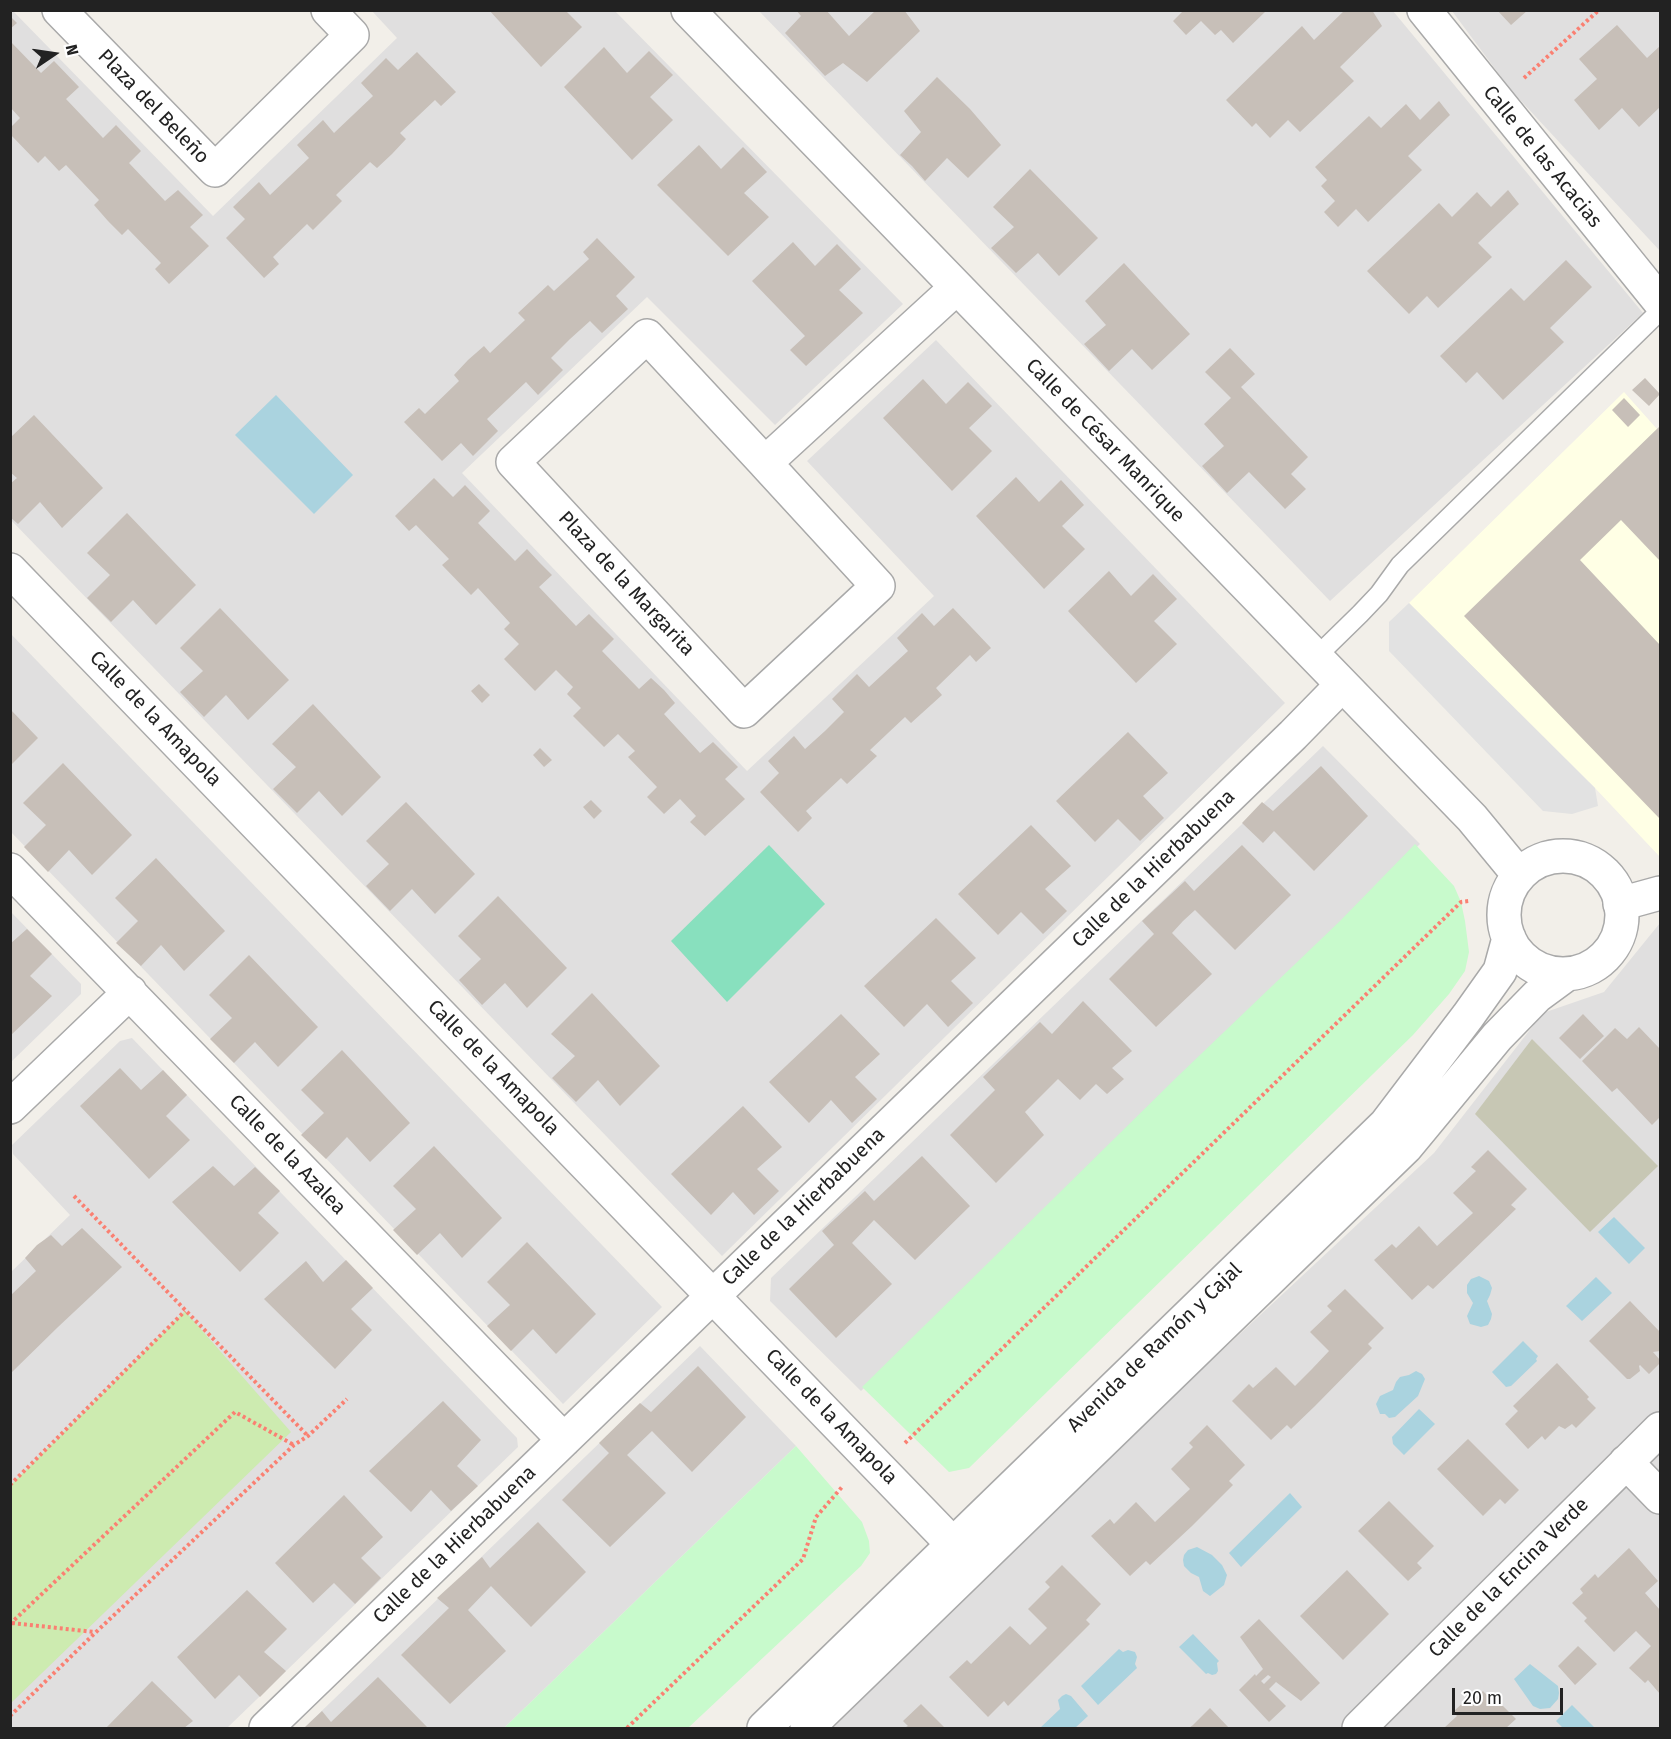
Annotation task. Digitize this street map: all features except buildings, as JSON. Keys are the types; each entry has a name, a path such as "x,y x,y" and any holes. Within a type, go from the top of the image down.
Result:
{"street":[{"name":"Plaza del Beleño","path":"59,10 215,170 352,35 328,10"},
{"name":"Calle de César Manrique","path":"688,10 1472,818 1519,876"},
{"name":"Calle de las Acacias","path":"1424,10 1660,302"},
{"path":"765,463 956,288"},
{"name":"Plaza de la Margarita","path":"647,336 765,463 878,586 744,711 513,462 647,336"},
{"name":"Calle de la Amapola","path":"10,570 964,1556"},
{"name":"Calle de la Hierbabuena","path":"266,1728 1342,685"},
{"path":"1563,856 1579,858 1594,865 1607,876 1616,889 1620,904 1621,924 1615,943 1609,951 1587,969 1567,974 1549,972 1532,966 1518,954 1509,938 1504,922 1504,905 1510,889 1531,865 1547,858 1563,856"},
{"name":"Calle de la Azalea","path":"10,870 564,1440"},
{"path":"1620,904 1660,893"},
{"name":"Avenida de Ramón y Cajal","path":"807,1728 964,1556 1386,1124 1500,971 1509,938"},
{"name":"Avenida de Ramón y Cajal","path":"764,1728 964,1556 1406,1147 1497,1037 1537,996 1567,974"},
{"path":"10,1107 130,992"},
{"name":"Calle de la Encina Verde","path":"1359,1728 1660,1429"},
{"path":"1626,1462 1660,1497"}],"lane":[{"path":"1315,658 1379,594 1400,565 1660,311"}],"path":[{"path":"1519,83 1599,10"},
{"path":"905,1443 1461,902 1469,901"},
{"path":"74,1196 308,1436"},
{"path":"10,1485 185,1311"},
{"path":"10,1716 294,1445 308,1436 346,1399"},
{"path":"11,1623 235,1412 294,1445"},
{"path":"627,1728 803,1559 816,1517 842,1487"},
{"path":"11,1623 95,1633"}],"shaded area":[{"path":"11,11 213,216 397,38 372,11 615,11 903,304 775,425 647,297 462,473 747,771 934,596 807,461 936,340 1285,703 722,1256 11,520"},
{"path":"759,11 1393,11 1643,313 1330,601"},
{"path":"1452,11 1660,11 1660,251 1510,89"},
{"path":"1624,392 1657,429 1660,426 1660,857 1595,788 1409,603"},
{"path":"1409,603 1595,788 1598,806 1572,814 1543,811 1389,651 1389,622"},
{"path":"10,633 662,1307 563,1404 11,832"},
{"path":"1323,746 1420,844 861,1391 770,1301 771,1278"},
{"path":"11,912 81,984 81,994 11,1062"},
{"path":"1660,923 1660,1728 833,1728 1036,1524 1434,1153 1543,1013 1604,992"},
{"path":"132,1038 517,1438 518,1447 227,1728 11,1728 11,1272 70,1215 13,1154 12,1145 120,1041"},
{"path":"1532,1039 1658,1166 1590,1232 1475,1114"},
{"path":"700,1346 796,1446 504,1728 304,1728"}],"green space":[{"path":"1415,844 1454,886 1461,902 1469,952 1465,971 1449,994 1413,1035 969,1468 949,1472 862,1387 1178,1076 1340,921"},
{"path":"769,845 825,904 727,1002 671,941"},
{"path":"185,1311 291,1432 11,1703 11,1485"},
{"path":"796,1446 862,1522 869,1541 870,1553 861,1566 688,1728 504,1728"}],"water":[{"path":"276,395 353,475 314,514 235,435"},
{"path":"1614,1217 1645,1248 1629,1264 1598,1232"},
{"path":"1479,1276 1489,1281 1492,1288 1487,1301 1492,1314 1491,1319 1488,1325 1481,1327 1470,1324 1467,1316 1473,1303 1467,1293 1467,1285 1471,1279"},
{"path":"1596,1277 1612,1293 1582,1321 1566,1306"},
{"path":"1523,1341 1538,1356 1537,1361 1511,1386 1506,1387 1492,1372"},
{"path":"1416,1371 1425,1379 1418,1396 1395,1417 1389,1418 1385,1414 1380,1414 1376,1404 1380,1396 1393,1390 1400,1377"},
{"path":"1419,1409 1435,1424 1404,1455 1393,1444 1392,1437"},
{"path":"1290,1493 1302,1507 1241,1567 1229,1553"},
{"path":"1197,1547 1212,1555 1222,1565 1227,1575 1224,1585 1210,1596 1203,1591 1199,1577 1184,1566 1184,1555 1188,1550"},
{"path":"1193,1634 1219,1661 1216,1674 1206,1674 1179,1647"},
{"path":"1119,1649 1123,1652 1128,1650 1135,1652 1137,1668 1098,1705 1081,1686"},
{"path":"1530,1664 1558,1686 1558,1699 1550,1708 1540,1709 1533,1706 1514,1679"},
{"path":"1066,1694 1071,1696 1088,1716 1075,1728 1040,1728 1060,1709 1058,1700"},
{"path":"1572,1705 1595,1728 1563,1728 1556,1721"}]}
